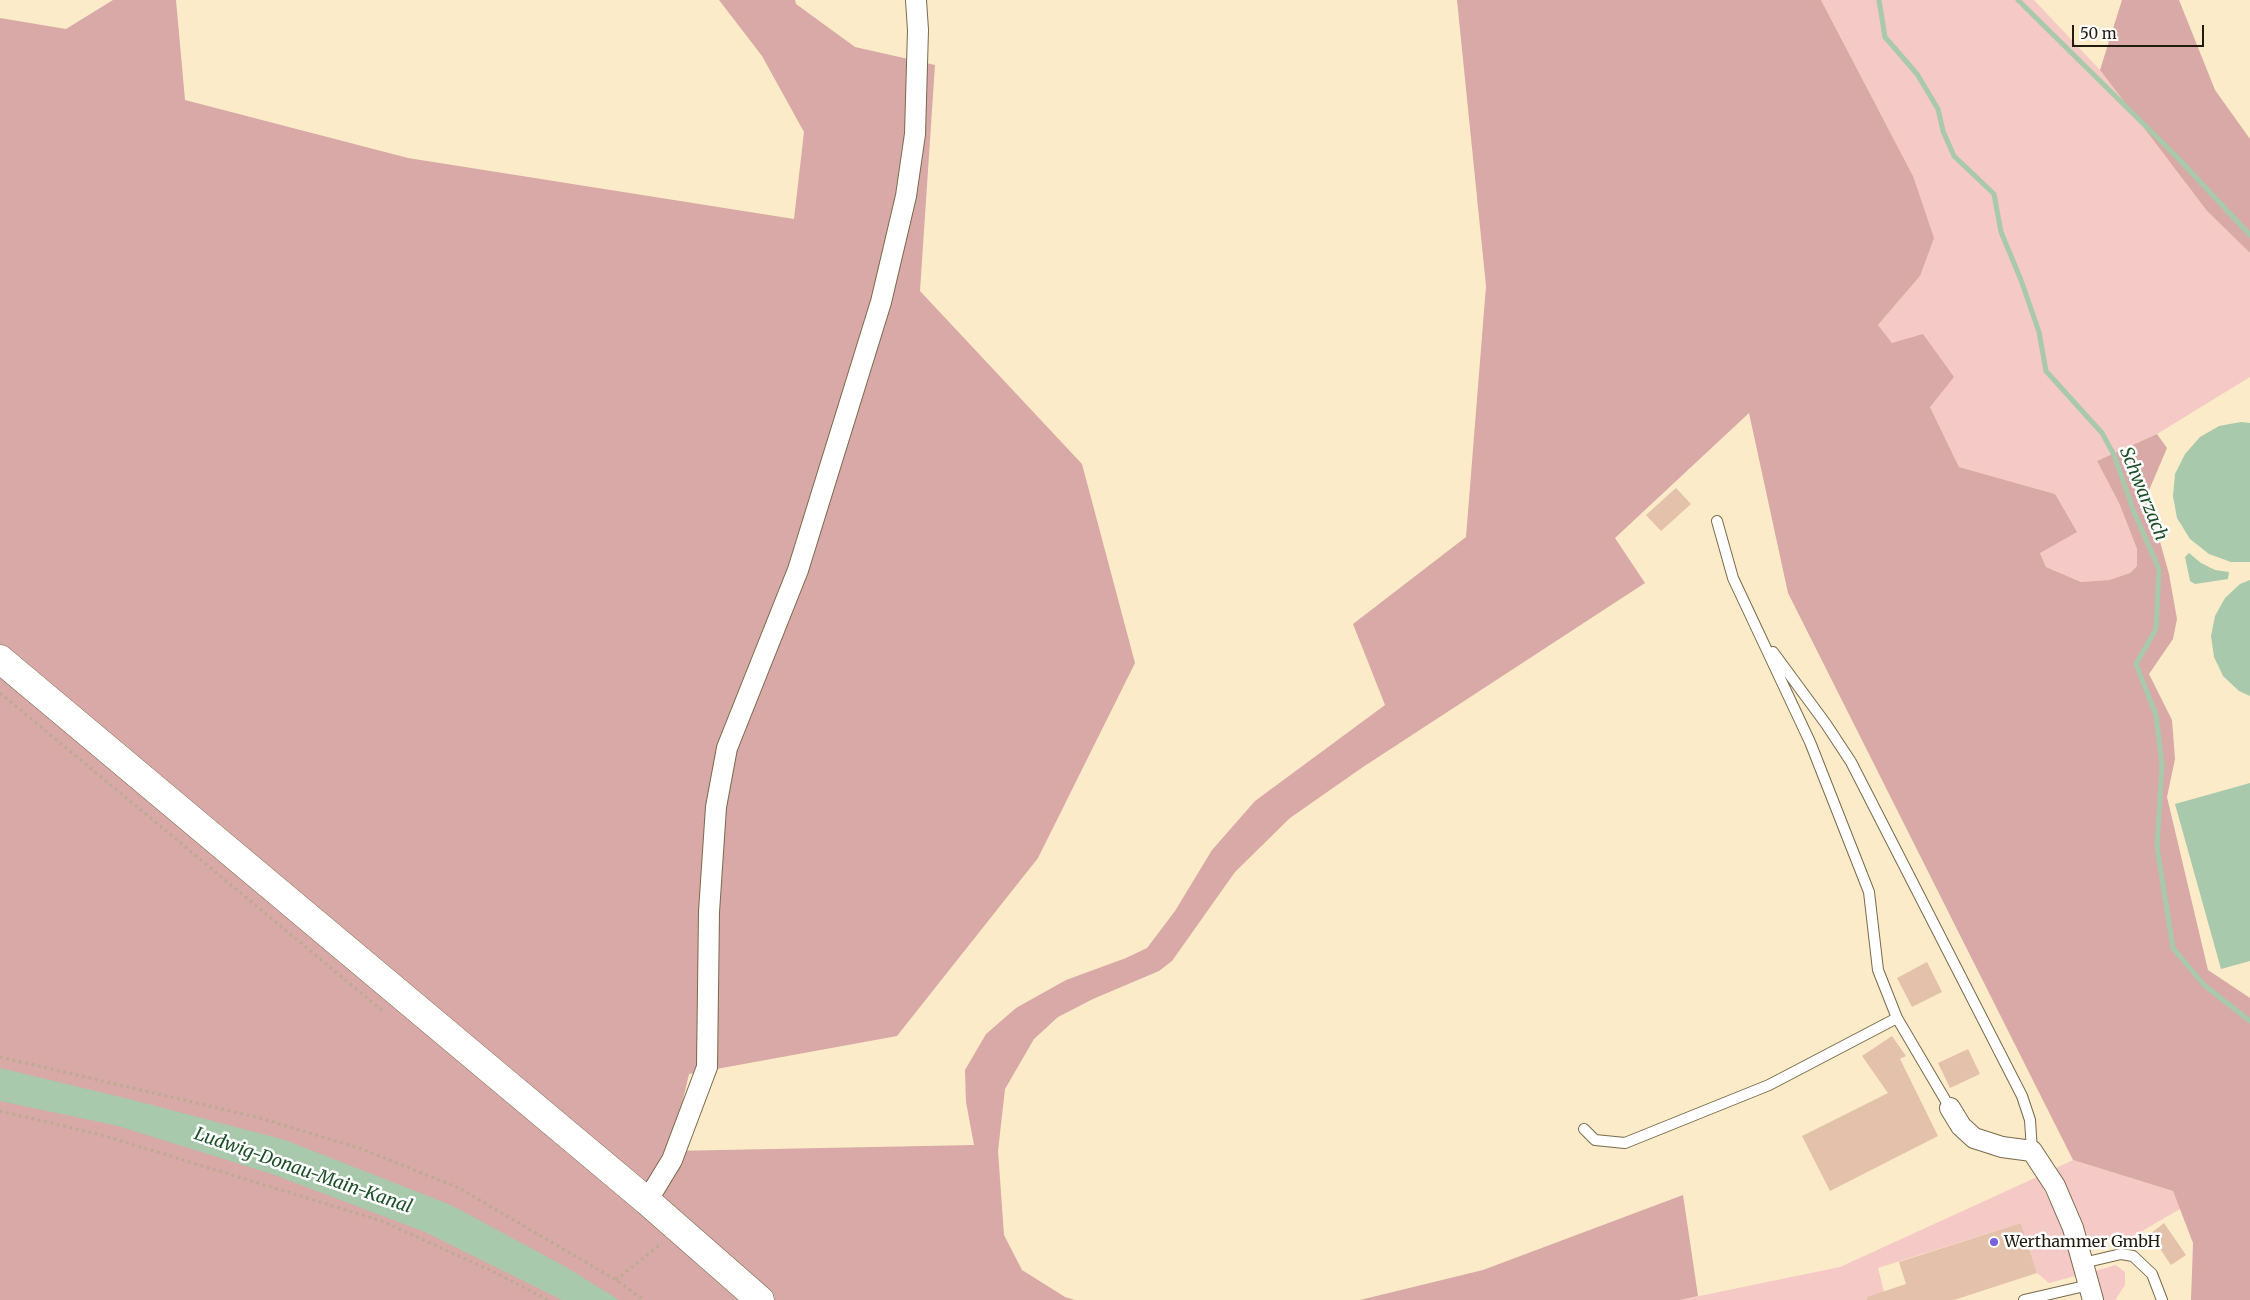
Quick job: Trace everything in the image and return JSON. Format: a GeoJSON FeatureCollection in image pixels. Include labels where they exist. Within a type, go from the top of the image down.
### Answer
{"type":"FeatureCollection","features":[{"type":"Feature","properties":{"kind":"main road"},"geometry":{"type":"LineString","coordinates":[[0,659],[647,1201],[760,1300]]}},
{"type":"Feature","properties":{"kind":"street"},"geometry":{"type":"LineString","coordinates":[[647,1201],[672,1160],[707,1067],[709,912],[716,807],[727,748],[798,570],[881,302],[906,196],[915,134],[918,30],[916,0]]}},
{"type":"Feature","properties":{"kind":"street"},"geometry":{"type":"LineString","coordinates":[[1950,1108],[1961,1126],[1974,1138],[2002,1147],[2032,1151],[2055,1186],[2073,1228],[2091,1293]]}},
{"type":"Feature","properties":{"kind":"lane"},"geometry":{"type":"LineString","coordinates":[[1717,521],[1733,578],[1810,742],[1869,892],[1878,970],[1897,1018],[1950,1108]]}},
{"type":"Feature","properties":{"kind":"lane"},"geometry":{"type":"LineString","coordinates":[[1760,635],[1826,724],[1856,771],[2022,1096],[2030,1120],[2032,1151]]}},
{"type":"Feature","properties":{"kind":"lane"},"geometry":{"type":"LineString","coordinates":[[1584,1129],[1595,1140],[1625,1143],[1769,1085],[1897,1018]]}},
{"type":"Feature","properties":{"kind":"lane"},"geometry":{"type":"LineString","coordinates":[[2083,1264],[2121,1254],[2133,1256],[2140,1260],[2152,1274],[2162,1300]]}},
{"type":"Feature","properties":{"kind":"lane"},"geometry":{"type":"LineString","coordinates":[[2024,1300],[2091,1293]]}},
{"type":"Feature","properties":{"kind":"path"},"geometry":{"type":"LineString","coordinates":[[0,693],[388,1016]]}},
{"type":"Feature","properties":{"kind":"path"},"geometry":{"type":"LineString","coordinates":[[0,1058],[256,1117],[362,1149],[459,1188],[616,1280],[644,1300]]}},
{"type":"Feature","properties":{"kind":"path"},"geometry":{"type":"LineString","coordinates":[[0,1110],[102,1135],[382,1222],[492,1271],[548,1300]]}},
{"type":"Feature","properties":{"kind":"path"},"geometry":{"type":"LineString","coordinates":[[654,1236],[668,1249]]}},
{"type":"Feature","properties":{"kind":"path"},"geometry":{"type":"LineString","coordinates":[[616,1280],[662,1243]]}},
{"type":"Feature","properties":{"kind":"shaded area"},"geometry":{"type":"Polygon","coordinates":[[[113,0],[176,0],[185,100],[408,158],[794,219],[804,132],[762,56],[719,0],[795,0],[796,4],[855,47],[935,65],[920,291],[1082,464],[1135,663],[1038,858],[897,1036],[689,1074],[671,1151],[974,1145],[966,1102],[965,1070],[986,1034],[1016,1008],[1066,980],[1126,958],[1147,948],[1175,911],[1212,850],[1255,801],[1385,705],[1353,624],[1466,537],[1486,286],[1457,0],[1821,0],[1913,176],[1934,238],[1920,276],[1878,325],[1892,343],[1923,334],[1954,377],[1930,407],[1959,467],[2055,494],[2077,532],[2040,553],[2046,567],[2081,582],[2109,580],[2130,573],[2137,566],[2137,549],[2119,503],[2097,461],[2157,434],[2167,448],[2147,495],[2169,574],[2177,619],[2173,639],[2149,674],[2172,720],[2175,759],[2167,797],[2208,970],[2250,998],[2250,1300],[2191,1300],[2193,1243],[2173,1191],[2073,1160],[1788,593],[1749,413],[1615,538],[1645,583],[1363,767],[1290,818],[1235,872],[1172,961],[1159,971],[1093,999],[1058,1017],[1034,1039],[1005,1089],[998,1151],[1004,1235],[1022,1270],[1065,1297],[1075,1300],[0,1300],[0,18],[66,29],[113,0]]]}},
{"type":"Feature","properties":{"kind":"shaded area"},"geometry":{"type":"Polygon","coordinates":[[[1821,0],[2034,0],[2100,70],[2207,211],[2250,253],[2250,377],[2157,434],[2097,461],[2119,503],[2137,549],[2137,566],[2130,573],[2109,580],[2081,582],[2046,567],[2040,553],[2055,494],[1959,467],[1930,407],[1892,344],[1878,325],[1920,276],[1913,176],[1821,0]]]}},
{"type":"Feature","properties":{"kind":"shaded area"},"geometry":{"type":"Polygon","coordinates":[[[2122,0],[2179,0],[2215,90],[2250,139],[2250,253],[2207,211],[2100,70],[2122,0]]]}},
{"type":"Feature","properties":{"kind":"shaded area"},"geometry":{"type":"Polygon","coordinates":[[[2073,1160],[2173,1191],[2180,1209],[2130,1238],[2117,1237],[2089,1244],[2056,1168],[2073,1160]]]}},
{"type":"Feature","properties":{"kind":"shaded area"},"geometry":{"type":"Polygon","coordinates":[[[2037,1177],[2054,1209],[2067,1242],[2075,1276],[2049,1283],[2037,1273],[2021,1223],[1878,1268],[1886,1300],[1680,1300],[1840,1267],[2037,1177]]]}},
{"type":"Feature","properties":{"kind":"shaded area"},"geometry":{"type":"Polygon","coordinates":[[[1683,1195],[1698,1296],[1680,1300],[1360,1300],[1483,1270],[1683,1195]]]}},
{"type":"Feature","properties":{"kind":"shaded area"},"geometry":{"type":"Polygon","coordinates":[[[2116,1265],[2125,1272],[2125,1285],[2115,1300],[2100,1300],[2095,1271],[2116,1265]]]}},
{"type":"Feature","properties":{"kind":"water"},"geometry":{"type":"Polygon","coordinates":[[[2241,422],[2250,423],[2250,562],[2231,562],[2209,554],[2190,539],[2177,518],[2173,496],[2175,474],[2185,454],[2200,437],[2219,426],[2241,422]]]}},
{"type":"Feature","properties":{"kind":"water"},"geometry":{"type":"Polygon","coordinates":[[[2189,553],[2201,563],[2215,570],[2229,572],[2228,579],[2195,584],[2190,581],[2185,557],[2189,553]]]}},
{"type":"Feature","properties":{"kind":"water"},"geometry":{"type":"Polygon","coordinates":[[[2250,580],[2250,696],[2239,691],[2223,676],[2214,657],[2211,636],[2215,616],[2225,598],[2240,584],[2250,580]]]}},
{"type":"Feature","properties":{"kind":"water"},"geometry":{"type":"Polygon","coordinates":[[[2250,783],[2250,961],[2221,969],[2175,804],[2250,783]]]}},
{"type":"Feature","properties":{"kind":"water","name":"Ludwig-Donau-Main-Kanal"},"geometry":{"type":"Polygon","coordinates":[[[0,1068],[129,1099],[285,1140],[451,1205],[566,1267],[619,1300],[562,1300],[425,1232],[272,1174],[118,1126],[0,1101],[0,1068]]]}},
{"type":"Feature","properties":{"kind":"building"},"geometry":{"type":"Polygon","coordinates":[[[1676,488],[1691,504],[1661,531],[1646,515],[1676,488]]]}},
{"type":"Feature","properties":{"kind":"building"},"geometry":{"type":"Polygon","coordinates":[[[1927,962],[1942,992],[1912,1007],[1897,978],[1927,962]]]}},
{"type":"Feature","properties":{"kind":"building"},"geometry":{"type":"Polygon","coordinates":[[[1892,1036],[1906,1056],[1900,1059],[1938,1136],[1830,1191],[1802,1136],[1888,1093],[1862,1056],[1892,1036]]]}},
{"type":"Feature","properties":{"kind":"building"},"geometry":{"type":"Polygon","coordinates":[[[1968,1049],[1980,1074],[1950,1088],[1938,1063],[1968,1049]]]}},
{"type":"Feature","properties":{"kind":"building","name":"Werthammer GmbH"},"geometry":{"type":"Polygon","coordinates":[[[2021,1223],[2037,1273],[1954,1300],[1867,1300],[1867,1297],[1906,1284],[1899,1262],[2021,1223]]]}},
{"type":"Feature","properties":{"kind":"building"},"geometry":{"type":"Polygon","coordinates":[[[2164,1223],[2186,1255],[2171,1265],[2150,1234],[2164,1223]]]}},
{"type":"Feature","properties":{"kind":"waterway","name":"Schwarzach"},"geometry":{"type":"LineString","coordinates":[[1879,0],[1885,37],[1917,74],[1938,109],[1943,131],[1954,156],[1994,194],[2001,232],[2021,280],[2039,332],[2046,371],[2102,433],[2114,455],[2134,512],[2159,569],[2156,629],[2136,664],[2156,715],[2162,765],[2157,847],[2173,948],[2204,985],[2250,1021]]}},
{"type":"Feature","properties":{"kind":"waterway"},"geometry":{"type":"LineString","coordinates":[[2018,0],[2176,156],[2250,235]]}},
{"type":"Feature","properties":{"kind":"place","name":"Werthammer GmbH"},"geometry":{"type":"Point","coordinates":[1994,1242]}}]}
